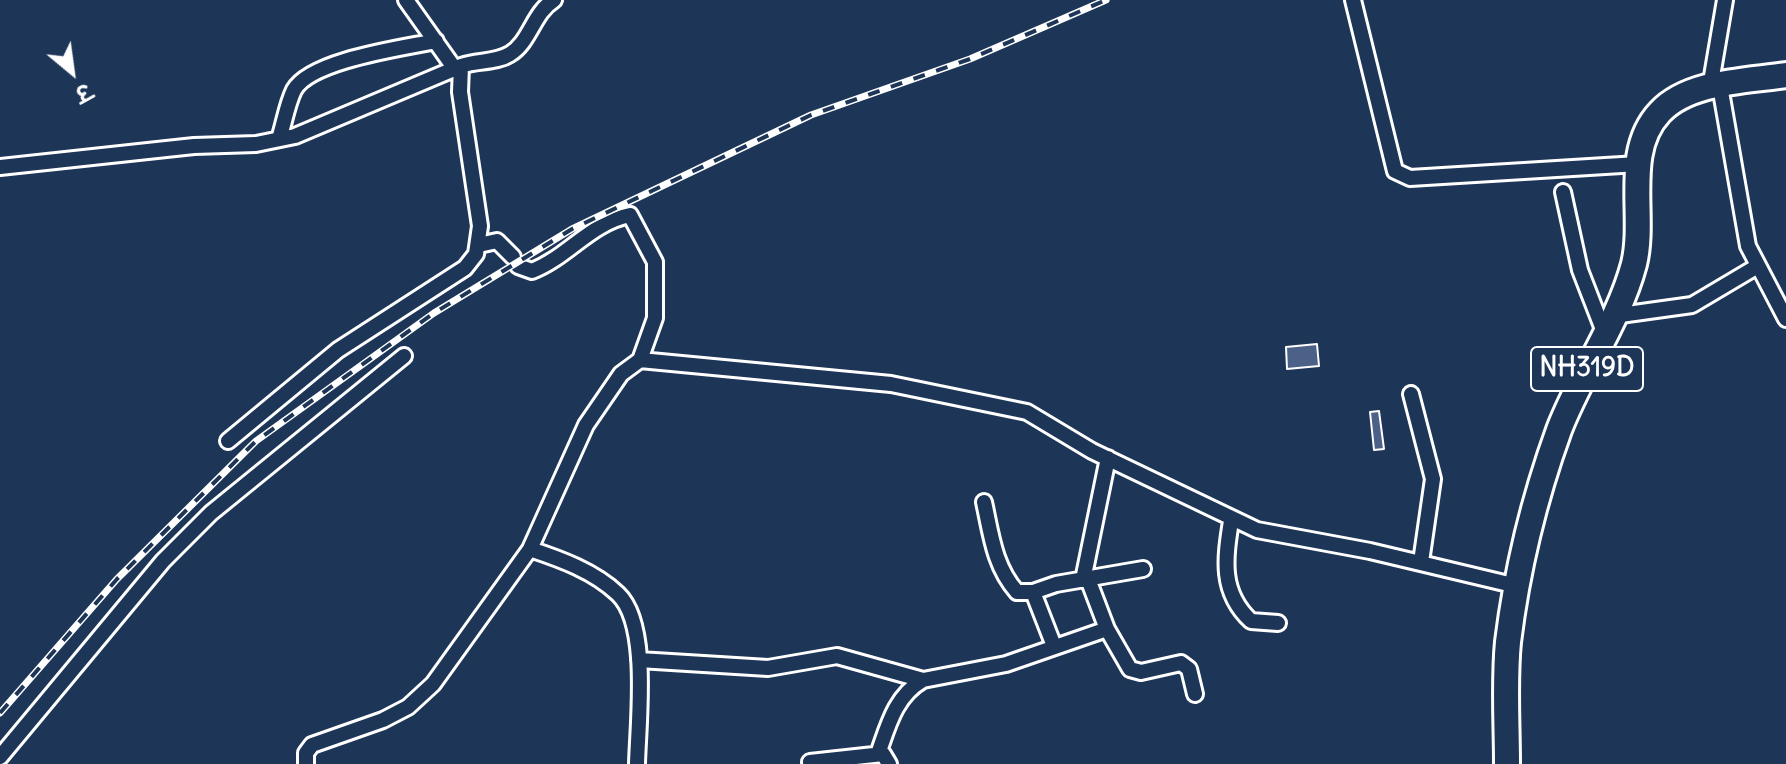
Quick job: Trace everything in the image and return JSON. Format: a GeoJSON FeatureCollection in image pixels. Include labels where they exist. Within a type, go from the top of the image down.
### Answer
{"type":"FeatureCollection","features":[{"type":"Feature","properties":{"kind":"highway","name":"NH319D"},"geometry":{"type":"LineString","coordinates":[[1507,764],[1508,645],[1528,524],[1560,428],[1635,260],[1638,164],[1644,139],[1658,113],[1688,93],[1786,75]]}},
{"type":"Feature","properties":{"kind":"street"},"geometry":{"type":"LineString","coordinates":[[0,167],[194,146],[256,144],[279,139],[458,67],[499,60],[515,51],[535,17],[554,0]]}},
{"type":"Feature","properties":{"kind":"street"},"geometry":{"type":"LineString","coordinates":[[1353,0],[1395,171],[1410,178],[1638,164]]}},
{"type":"Feature","properties":{"kind":"street"},"geometry":{"type":"LineString","coordinates":[[1725,0],[1715,87],[1748,246],[1756,267],[1786,319]]}},
{"type":"Feature","properties":{"kind":"street"},"geometry":{"type":"LineString","coordinates":[[228,441],[338,350],[465,268],[479,245],[480,226],[458,67],[436,41],[410,1]]}},
{"type":"Feature","properties":{"kind":"street"},"geometry":{"type":"LineString","coordinates":[[279,139],[294,91],[306,77],[377,53],[436,41]]}},
{"type":"Feature","properties":{"kind":"street"},"geometry":{"type":"LineString","coordinates":[[1563,192],[1580,270],[1608,324],[1692,305],[1756,267]]}},
{"type":"Feature","properties":{"kind":"street"},"geometry":{"type":"LineString","coordinates":[[306,764],[306,753],[312,745],[383,720],[408,707],[433,684],[530,549],[586,425],[621,374],[640,360],[655,318],[655,262],[630,215],[602,225],[570,244],[550,264],[532,271],[515,262],[497,241],[479,245]]}},
{"type":"Feature","properties":{"kind":"street"},"geometry":{"type":"LineString","coordinates":[[0,757],[163,561],[211,513],[404,356]]}},
{"type":"Feature","properties":{"kind":"street"},"geometry":{"type":"LineString","coordinates":[[640,360],[891,384],[1027,412],[1231,521],[1257,530],[1421,562],[1517,586]]}},
{"type":"Feature","properties":{"kind":"street"},"geometry":{"type":"LineString","coordinates":[[1411,394],[1433,479],[1421,562]]}},
{"type":"Feature","properties":{"kind":"street"},"geometry":{"type":"LineString","coordinates":[[1108,458],[1086,579],[1107,629],[1130,669],[1141,672],[1181,663],[1189,669],[1195,694]]}},
{"type":"Feature","properties":{"kind":"street"},"geometry":{"type":"LineString","coordinates":[[984,502],[991,545],[1017,592],[1033,592],[1143,569]]}},
{"type":"Feature","properties":{"kind":"street"},"geometry":{"type":"LineString","coordinates":[[1231,521],[1225,576],[1230,593],[1251,621],[1278,623]]}},
{"type":"Feature","properties":{"kind":"street"},"geometry":{"type":"LineString","coordinates":[[530,549],[569,563],[618,593],[628,606],[639,660],[637,764]]}},
{"type":"Feature","properties":{"kind":"street"},"geometry":{"type":"LineString","coordinates":[[1033,592],[1054,646]]}},
{"type":"Feature","properties":{"kind":"street"},"geometry":{"type":"LineString","coordinates":[[810,762],[884,759],[897,704],[911,687],[923,680],[1006,664],[1107,629]]}},
{"type":"Feature","properties":{"kind":"street"},"geometry":{"type":"LineString","coordinates":[[639,660],[768,668],[837,656],[923,680]]}},
{"type":"Feature","properties":{"kind":"building"},"geometry":{"type":"Polygon","coordinates":[[[1317,344],[1319,366],[1287,369],[1286,347],[1317,344]]]}},
{"type":"Feature","properties":{"kind":"building"},"geometry":{"type":"Polygon","coordinates":[[[1379,411],[1384,449],[1374,450],[1370,412],[1379,411]]]}},
{"type":"Feature","properties":{"kind":"railway"},"geometry":{"type":"LineString","coordinates":[[0,713],[117,579],[256,441],[434,313],[572,229],[811,115],[970,59],[1106,0]]}}]}
